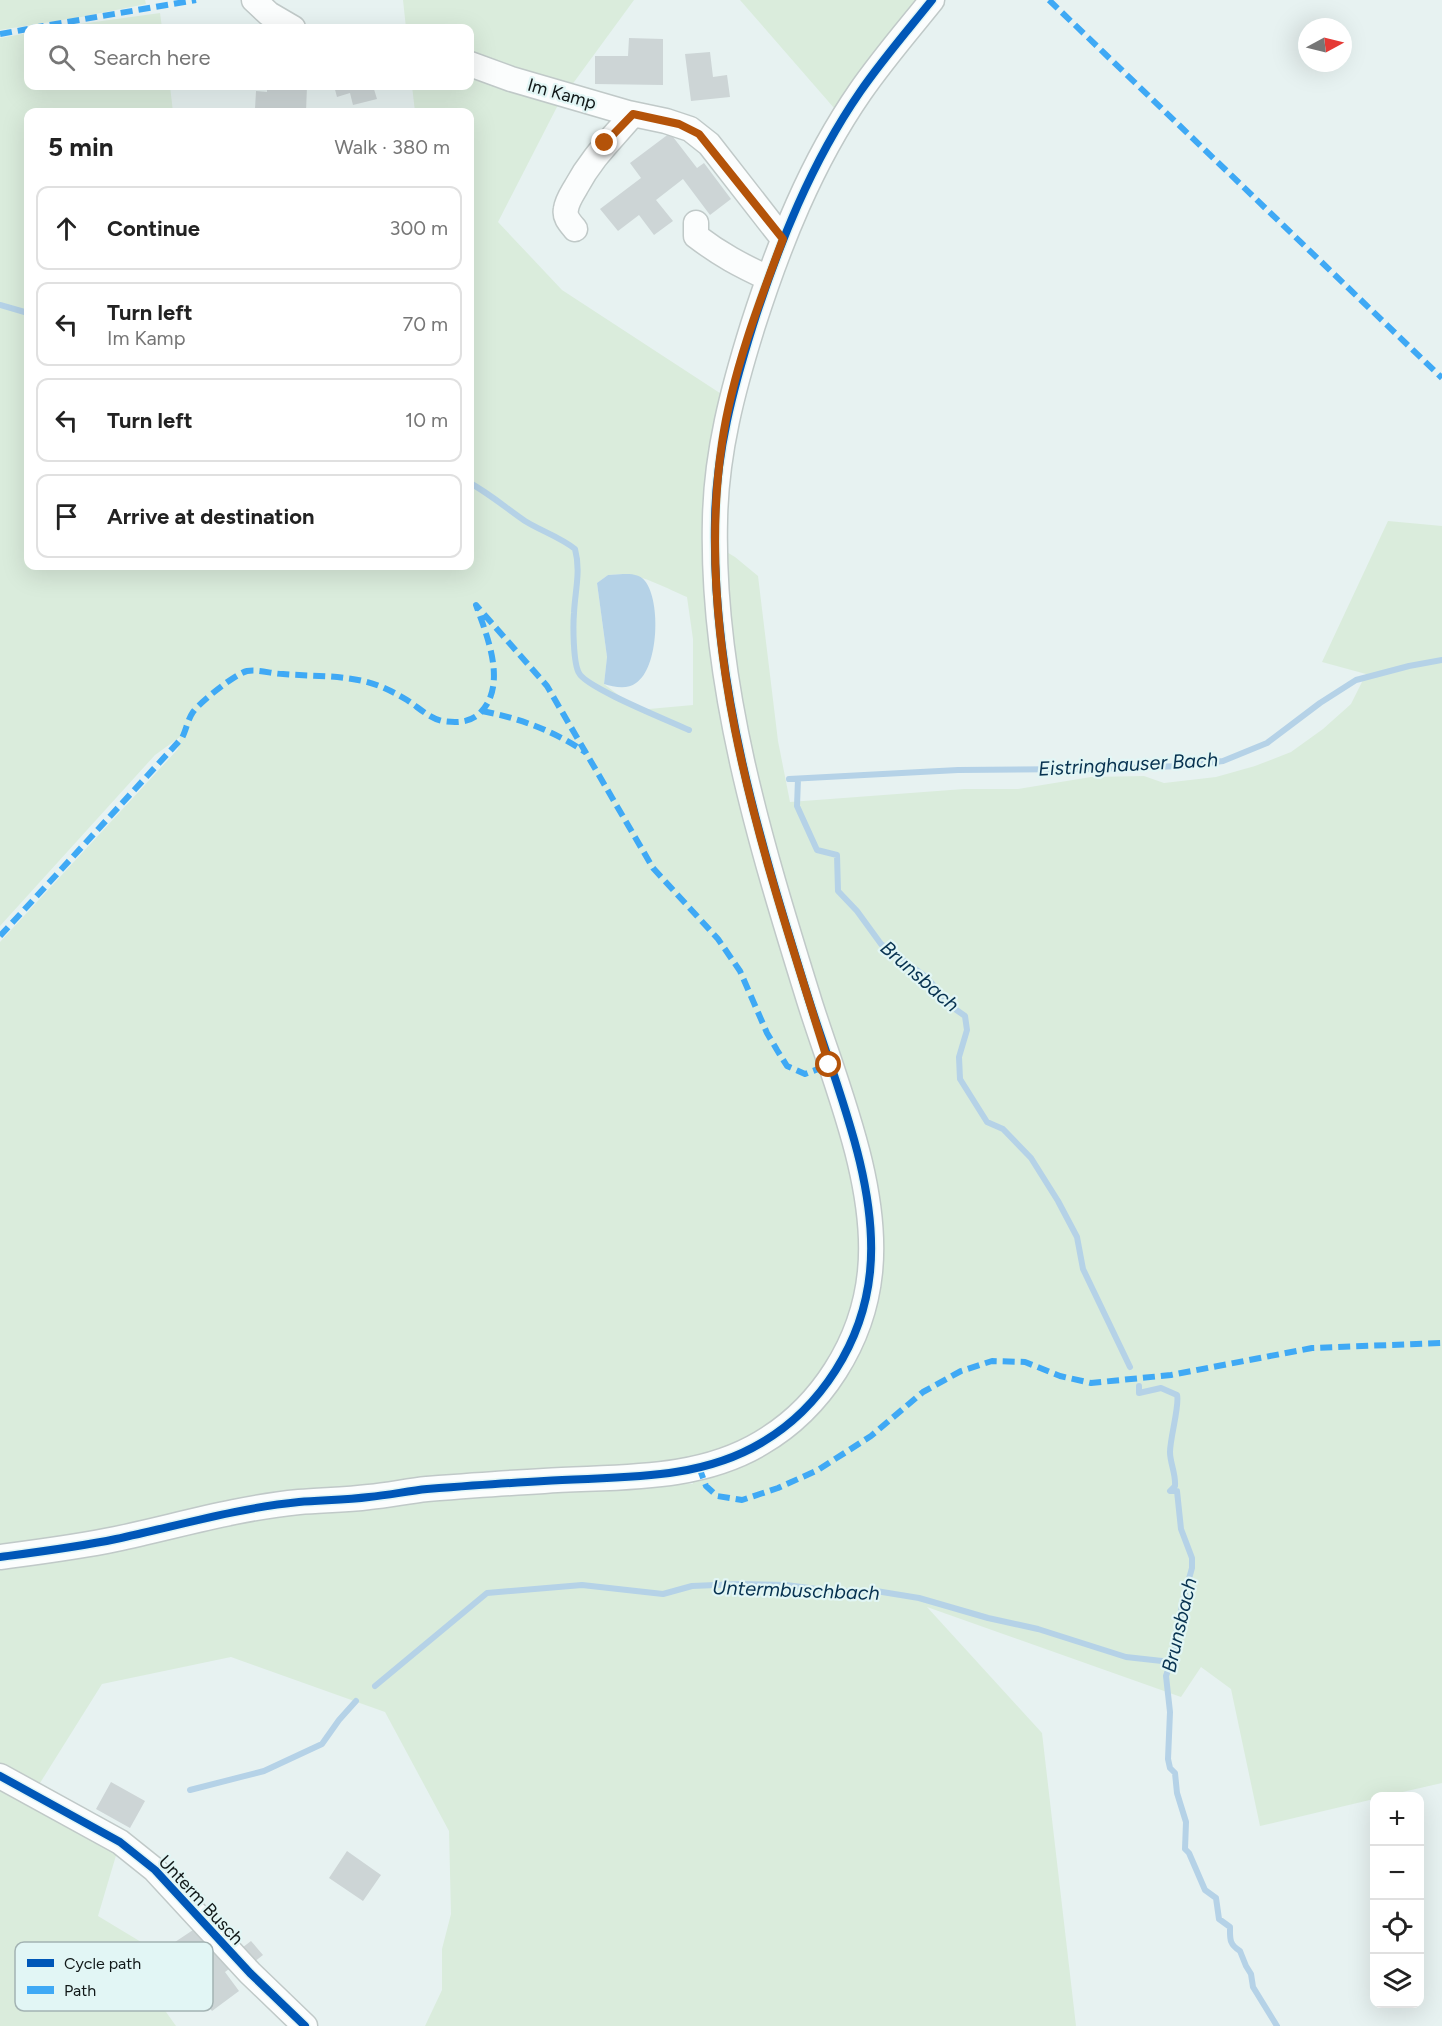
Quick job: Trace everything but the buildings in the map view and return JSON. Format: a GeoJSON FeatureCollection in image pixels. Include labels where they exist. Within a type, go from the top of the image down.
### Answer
{"type":"FeatureCollection","features":[{"type":"Feature","properties":{"kind":"street"},"geometry":{"type":"LineString","coordinates":[[254,0],[269,14],[286,24]]}},
{"type":"Feature","properties":{"kind":"street"},"geometry":{"type":"LineString","coordinates":[[0,1557],[113,1540],[175,1524],[295,1502],[368,1497],[425,1489],[620,1477],[689,1470],[722,1462],[762,1443],[795,1419],[813,1401],[831,1377],[851,1342],[865,1304],[870,1268],[870,1224],[866,1192],[856,1148],[781,906],[748,784],[733,715],[722,645],[716,590],[715,512],[722,442],[740,366],[783,239],[823,154],[859,94],[932,0]]}},
{"type":"Feature","properties":{"kind":"street","name":"Im Kamp"},"geometry":{"type":"LineString","coordinates":[[474,65],[512,79],[633,114],[679,124],[699,134],[783,239]]}},
{"type":"Feature","properties":{"kind":"street"},"geometry":{"type":"LineString","coordinates":[[575,229],[567,220],[565,210],[569,200],[583,174],[605,143],[633,114]]}},
{"type":"Feature","properties":{"kind":"street"},"geometry":{"type":"LineString","coordinates":[[696,223],[696,236],[732,262],[768,278]]}},
{"type":"Feature","properties":{"kind":"street","name":"Unterm Busch"},"geometry":{"type":"LineString","coordinates":[[0,1776],[120,1842],[155,1870],[250,1973],[305,2026]]}},
{"type":"Feature","properties":{"kind":"green space"},"geometry":{"type":"Polygon","coordinates":[[[0,0],[145,0],[146,4],[81,17],[24,24],[24,26],[0,30],[0,0]]]}},
{"type":"Feature","properties":{"kind":"green space"},"geometry":{"type":"Polygon","coordinates":[[[403,0],[634,0],[566,93],[474,60],[474,24],[406,24],[403,0]]]}},
{"type":"Feature","properties":{"kind":"green space"},"geometry":{"type":"Polygon","coordinates":[[[740,0],[925,0],[841,116],[740,0]]]}},
{"type":"Feature","properties":{"kind":"green space"},"geometry":{"type":"Polygon","coordinates":[[[160,13],[161,24],[80,24],[160,13]]]}},
{"type":"Feature","properties":{"kind":"green space"},"geometry":{"type":"Polygon","coordinates":[[[24,34],[24,90],[170,90],[173,108],[24,108],[24,570],[474,570],[474,108],[415,108],[412,90],[474,90],[474,71],[559,103],[498,222],[562,290],[729,399],[719,472],[715,545],[735,557],[758,576],[778,741],[790,802],[964,789],[1018,789],[1091,777],[1144,776],[1164,783],[1216,777],[1255,766],[1291,752],[1323,729],[1351,704],[1366,674],[1322,662],[1388,521],[1442,526],[1442,1783],[1403,1792],[1370,1792],[1370,1800],[1260,1826],[1231,1689],[1201,1667],[1181,1697],[927,1607],[1042,1733],[1076,2026],[425,2026],[442,1990],[442,1949],[451,1914],[449,1831],[385,1712],[231,1657],[102,1684],[35,1791],[0,1770],[0,1562],[66,1552],[252,1515],[543,1485],[641,1478],[693,1484],[689,1470],[610,1478],[425,1489],[368,1497],[366,1493],[248,1504],[172,1519],[111,1535],[0,1552],[0,942],[178,749],[180,737],[155,755],[0,926],[0,38],[24,34]],[[623,574],[608,575],[597,583],[607,657],[604,684],[638,710],[693,705],[693,639],[687,597],[647,580],[623,574]],[[867,1192],[871,1257],[865,1298],[851,1341],[858,1343],[870,1306],[876,1271],[875,1196],[867,1192]]]}},
{"type":"Feature","properties":{"kind":"green space"},"geometry":{"type":"Polygon","coordinates":[[[0,1776],[120,1842],[98,1916],[141,1942],[15,1942],[15,2011],[165,2011],[176,2026],[0,2026],[0,1776]]]}},
{"type":"Feature","properties":{"kind":"water"},"geometry":{"type":"Polygon","coordinates":[[[632,574],[645,581],[654,603],[655,618],[655,634],[649,664],[644,675],[629,687],[604,684],[607,657],[597,583],[608,575],[632,574]]]}},
{"type":"Feature","properties":{"kind":"waterway","name":"Eistringhauser Bach"},"geometry":{"type":"LineString","coordinates":[[0,305],[24,312]]}},
{"type":"Feature","properties":{"kind":"waterway","name":"Eistringhauser Bach"},"geometry":{"type":"LineString","coordinates":[[474,485],[525,521],[575,549],[578,573],[574,635],[579,673],[596,687],[689,730]]}},
{"type":"Feature","properties":{"kind":"waterway","name":"Eistringhauser Bach"},"geometry":{"type":"LineString","coordinates":[[789,779],[958,770],[1183,766],[1223,761],[1267,743],[1320,703],[1356,680],[1442,660]]}},
{"type":"Feature","properties":{"kind":"waterway","name":"Brunsbach"},"geometry":{"type":"LineString","coordinates":[[798,779],[797,806],[817,850],[837,855],[838,891],[857,911],[881,944],[926,977],[955,1009],[965,1016],[967,1030],[959,1057],[960,1079],[987,1122],[1003,1129],[1031,1158],[1058,1201],[1077,1237],[1083,1269],[1130,1367]]}},
{"type":"Feature","properties":{"kind":"waterway","name":"Brunsbach"},"geometry":{"type":"LineString","coordinates":[[1139,1386],[1139,1393],[1161,1388],[1177,1395],[1178,1399],[1170,1452],[1175,1486],[1170,1491],[1177,1491],[1181,1529],[1192,1558],[1192,1568],[1181,1607],[1182,1614],[1176,1633],[1176,1646],[1166,1676],[1170,1712],[1168,1759],[1170,1768],[1175,1773],[1177,1793],[1186,1822],[1185,1849],[1189,1853],[1205,1890],[1216,1898],[1219,1919],[1230,1927],[1232,1943],[1240,1951],[1251,1974],[1253,1987],[1277,2026]]}},
{"type":"Feature","properties":{"kind":"waterway","name":"Untermbuschbach"},"geometry":{"type":"LineString","coordinates":[[375,1686],[487,1593],[582,1585],[663,1594],[692,1586],[740,1584],[786,1585],[832,1591],[876,1591],[919,1598],[988,1618],[1038,1629],[1126,1657],[1171,1662]]}},
{"type":"Feature","properties":{"kind":"waterway","name":"Untermbuschbach"},"geometry":{"type":"LineString","coordinates":[[190,1790],[264,1771],[322,1744],[356,1701]]}},
{"type":"Feature","properties":{"kind":"marked path"},"geometry":{"type":"LineString","coordinates":[[55,24],[196,0]]}},
{"type":"Feature","properties":{"kind":"marked path"},"geometry":{"type":"LineString","coordinates":[[1049,0],[1442,378]]}},
{"type":"Feature","properties":{"kind":"marked path"},"geometry":{"type":"LineString","coordinates":[[0,34],[24,30]]}},
{"type":"Feature","properties":{"kind":"marked path"},"geometry":{"type":"LineString","coordinates":[[0,936],[182,738],[197,707],[242,673],[256,671],[358,680],[392,692],[437,720],[463,722],[472,719],[488,702],[493,689],[494,675],[493,660],[476,605],[547,686],[653,868],[718,939],[740,971],[767,1033],[787,1066],[805,1074],[829,1065]]}},
{"type":"Feature","properties":{"kind":"marked path"},"geometry":{"type":"LineString","coordinates":[[482,711],[536,726],[585,752]]}},
{"type":"Feature","properties":{"kind":"marked path"},"geometry":{"type":"LineString","coordinates":[[699,1467],[706,1486],[717,1496],[742,1500],[778,1488],[818,1470],[871,1436],[923,1392],[961,1371],[992,1361],[1025,1362],[1060,1376],[1091,1383],[1171,1375],[1312,1348],[1442,1343]]}},
{"type":"Feature","properties":{"kind":"cycle path"},"geometry":{"type":"LineString","coordinates":[[0,1557],[102,1542],[230,1513],[299,1502],[360,1498],[427,1489],[655,1475],[710,1465],[736,1456],[783,1428],[820,1392],[835,1371],[848,1348],[866,1298],[870,1272],[871,1238],[868,1204],[853,1134],[809,1000],[757,823],[742,763],[721,642],[716,581],[716,495],[722,446],[739,373],[785,234],[811,176],[842,119],[886,57],[932,0]]}},
{"type":"Feature","properties":{"kind":"cycle path"},"geometry":{"type":"LineString","coordinates":[[0,1776],[120,1842],[155,1870],[250,1973],[305,2026]]}},
{"type":"Feature","properties":{"kind":"route"},"geometry":{"type":"LineString","coordinates":[[605,143],[633,114],[679,124],[690,129],[709,144],[783,239],[740,366],[722,442],[715,512],[716,590],[733,715],[748,784],[781,906],[829,1065]]}}]}
